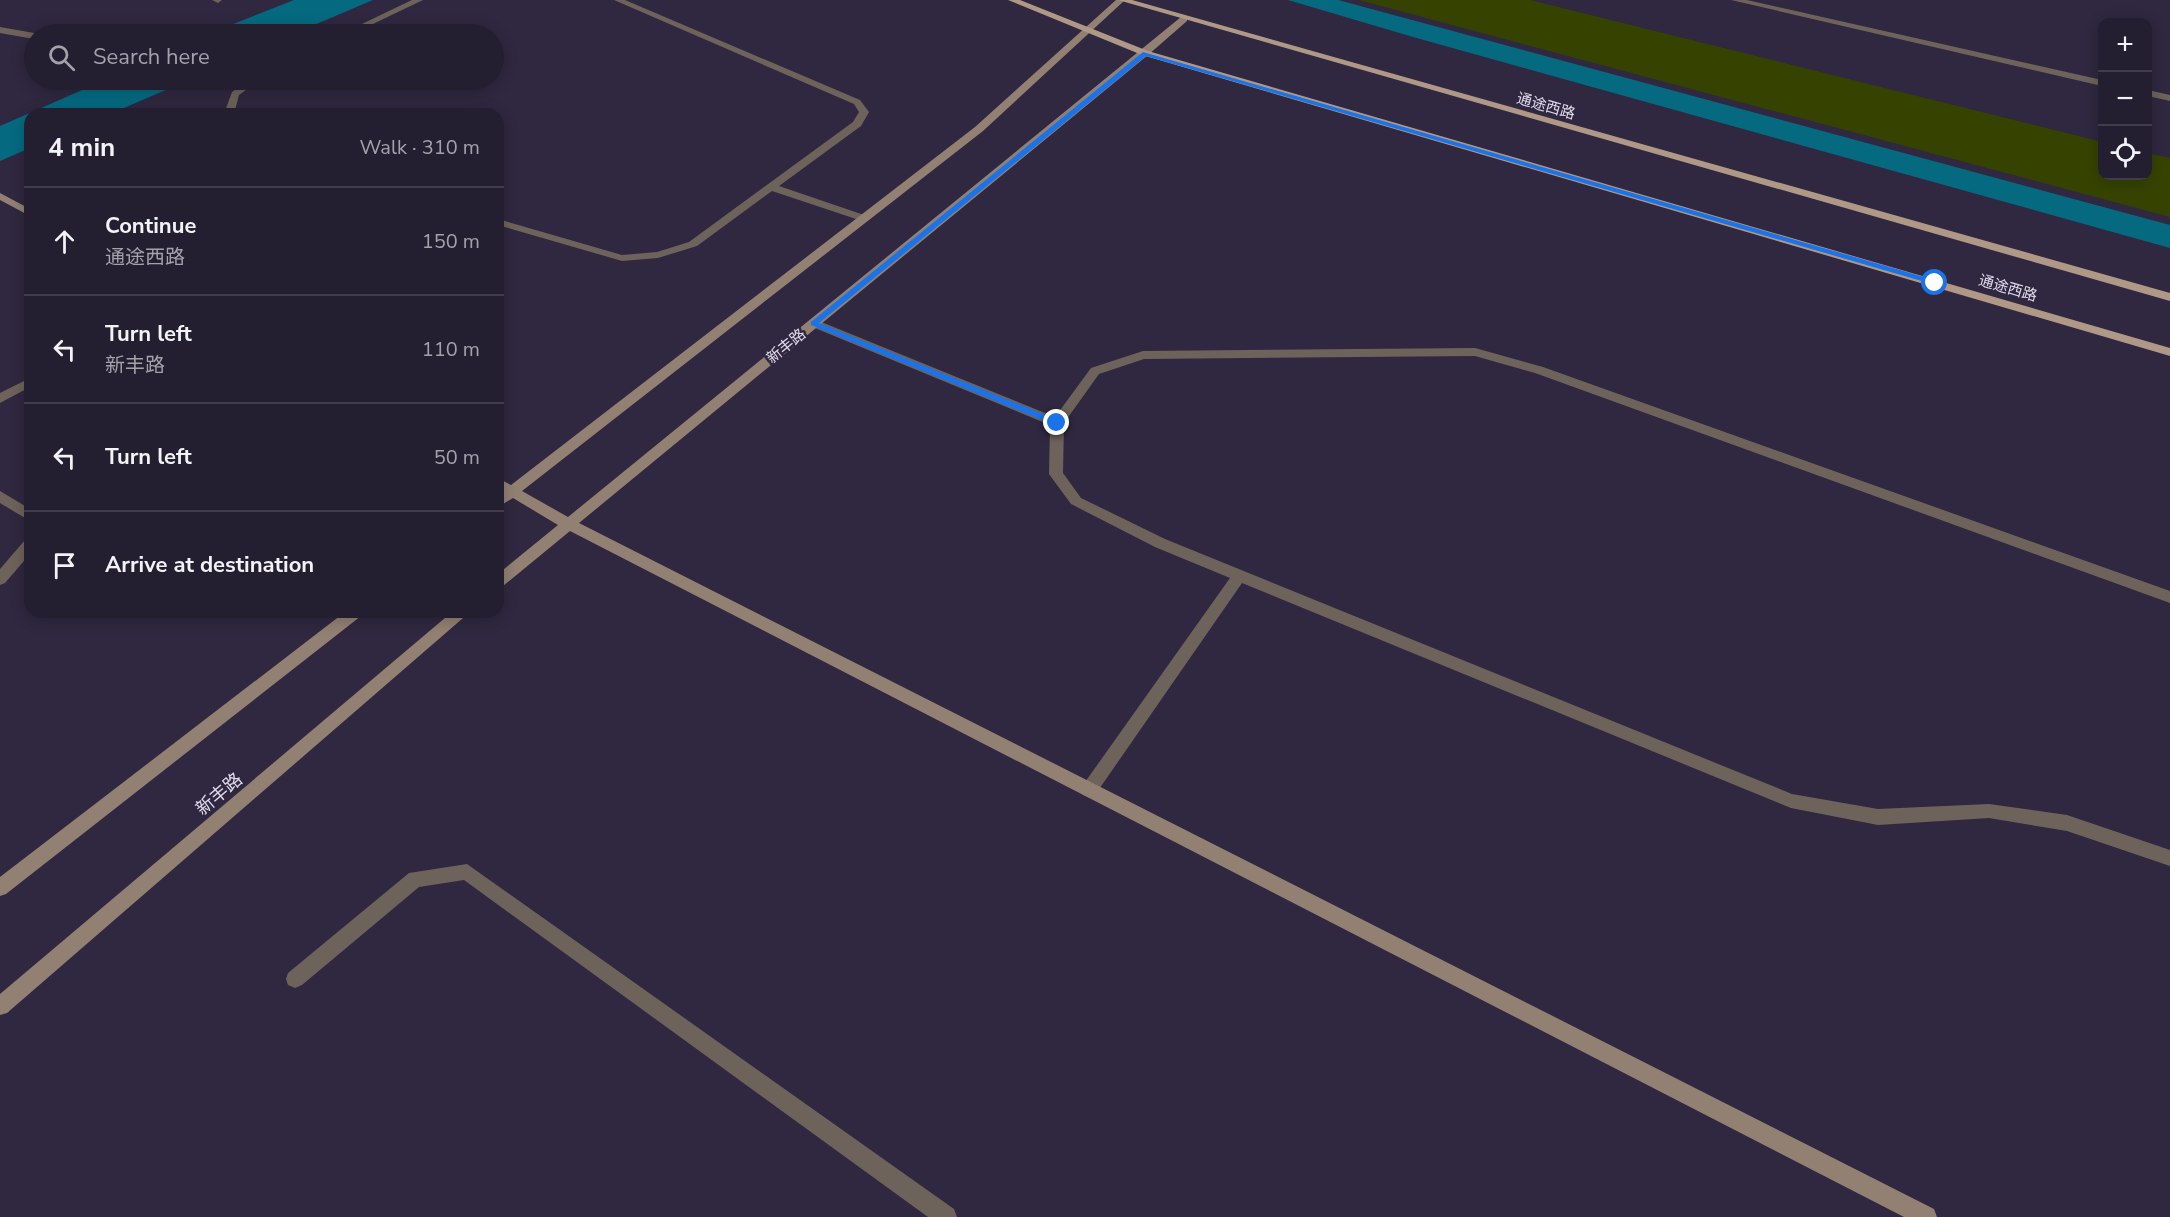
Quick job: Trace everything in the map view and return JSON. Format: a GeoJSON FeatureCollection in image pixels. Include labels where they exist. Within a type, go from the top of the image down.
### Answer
{"type":"FeatureCollection","features":[{"type":"Feature","properties":{"kind":"main road","name":"通途西路"},"geometry":{"type":"LineString","coordinates":[[1012,0],[1145,53],[2170,352]]}},
{"type":"Feature","properties":{"kind":"main road","name":"通途西路"},"geometry":{"type":"LineString","coordinates":[[1122,0],[2170,297]]}},
{"type":"Feature","properties":{"kind":"main road"},"geometry":{"type":"LineString","coordinates":[[504,491],[979,129],[1122,0]]}},
{"type":"Feature","properties":{"kind":"main road","name":"新丰路"},"geometry":{"type":"LineString","coordinates":[[504,577],[1184,19]]}},
{"type":"Feature","properties":{"kind":"main road"},"geometry":{"type":"LineString","coordinates":[[0,196],[24,210]]}},
{"type":"Feature","properties":{"kind":"main road"},"geometry":{"type":"LineString","coordinates":[[504,492],[1926,1217]]}},
{"type":"Feature","properties":{"kind":"main road"},"geometry":{"type":"LineString","coordinates":[[0,888],[348,618]]}},
{"type":"Feature","properties":{"kind":"main road","name":"新丰路"},"geometry":{"type":"LineString","coordinates":[[0,1006],[455,618]]}},
{"type":"Feature","properties":{"kind":"lane"},"geometry":{"type":"LineString","coordinates":[[367,24],[419,0]]}},
{"type":"Feature","properties":{"kind":"lane"},"geometry":{"type":"LineString","coordinates":[[504,224],[622,258],[658,255],[693,244],[857,124],[864,112],[857,102],[618,0]]}},
{"type":"Feature","properties":{"kind":"lane"},"geometry":{"type":"LineString","coordinates":[[1735,0],[2098,81]]}},
{"type":"Feature","properties":{"kind":"lane"},"geometry":{"type":"LineString","coordinates":[[0,30],[24,34]]}},
{"type":"Feature","properties":{"kind":"lane"},"geometry":{"type":"LineString","coordinates":[[231,108],[235,94],[241,90]]}},
{"type":"Feature","properties":{"kind":"lane"},"geometry":{"type":"LineString","coordinates":[[2152,94],[2170,98]]}},
{"type":"Feature","properties":{"kind":"lane"},"geometry":{"type":"LineString","coordinates":[[771,187],[863,218]]}},
{"type":"Feature","properties":{"kind":"lane"},"geometry":{"type":"LineString","coordinates":[[814,323],[1057,423]]}},
{"type":"Feature","properties":{"kind":"lane"},"geometry":{"type":"LineString","coordinates":[[2170,597],[1539,370],[1475,352],[1143,355],[1095,371],[1057,423],[1056,474],[1076,501],[1160,543],[1791,801],[1878,817],[1989,811],[2067,823],[2170,858]]}},
{"type":"Feature","properties":{"kind":"lane"},"geometry":{"type":"LineString","coordinates":[[0,399],[24,385]]}},
{"type":"Feature","properties":{"kind":"lane"},"geometry":{"type":"LineString","coordinates":[[0,496],[24,512]]}},
{"type":"Feature","properties":{"kind":"lane"},"geometry":{"type":"LineString","coordinates":[[0,579],[24,551]]}},
{"type":"Feature","properties":{"kind":"lane"},"geometry":{"type":"LineString","coordinates":[[1089,790],[1239,576]]}},
{"type":"Feature","properties":{"kind":"lane"},"geometry":{"type":"LineString","coordinates":[[295,980],[415,879],[467,872],[946,1217]]}},
{"type":"Feature","properties":{"kind":"green space"},"geometry":{"type":"Polygon","coordinates":[[[1359,0],[1530,0],[2098,141],[2098,180],[2152,180],[2152,154],[2170,158],[2170,217],[1359,0]]]}},
{"type":"Feature","properties":{"kind":"water"},"geometry":{"type":"Polygon","coordinates":[[[294,0],[373,0],[317,24],[233,24],[294,0]]]}},
{"type":"Feature","properties":{"kind":"water"},"geometry":{"type":"Polygon","coordinates":[[[1288,0],[1338,0],[2170,225],[2170,248],[1413,37],[1288,0]]]}},
{"type":"Feature","properties":{"kind":"water"},"geometry":{"type":"Polygon","coordinates":[[[82,90],[166,90],[124,108],[41,108],[82,90]]]}},
{"type":"Feature","properties":{"kind":"water"},"geometry":{"type":"Polygon","coordinates":[[[24,115],[24,151],[0,161],[0,126],[24,115]]]}},
{"type":"Feature","properties":{"kind":"route"},"geometry":{"type":"LineString","coordinates":[[1057,423],[814,323],[1145,53],[1935,283]]}}]}
